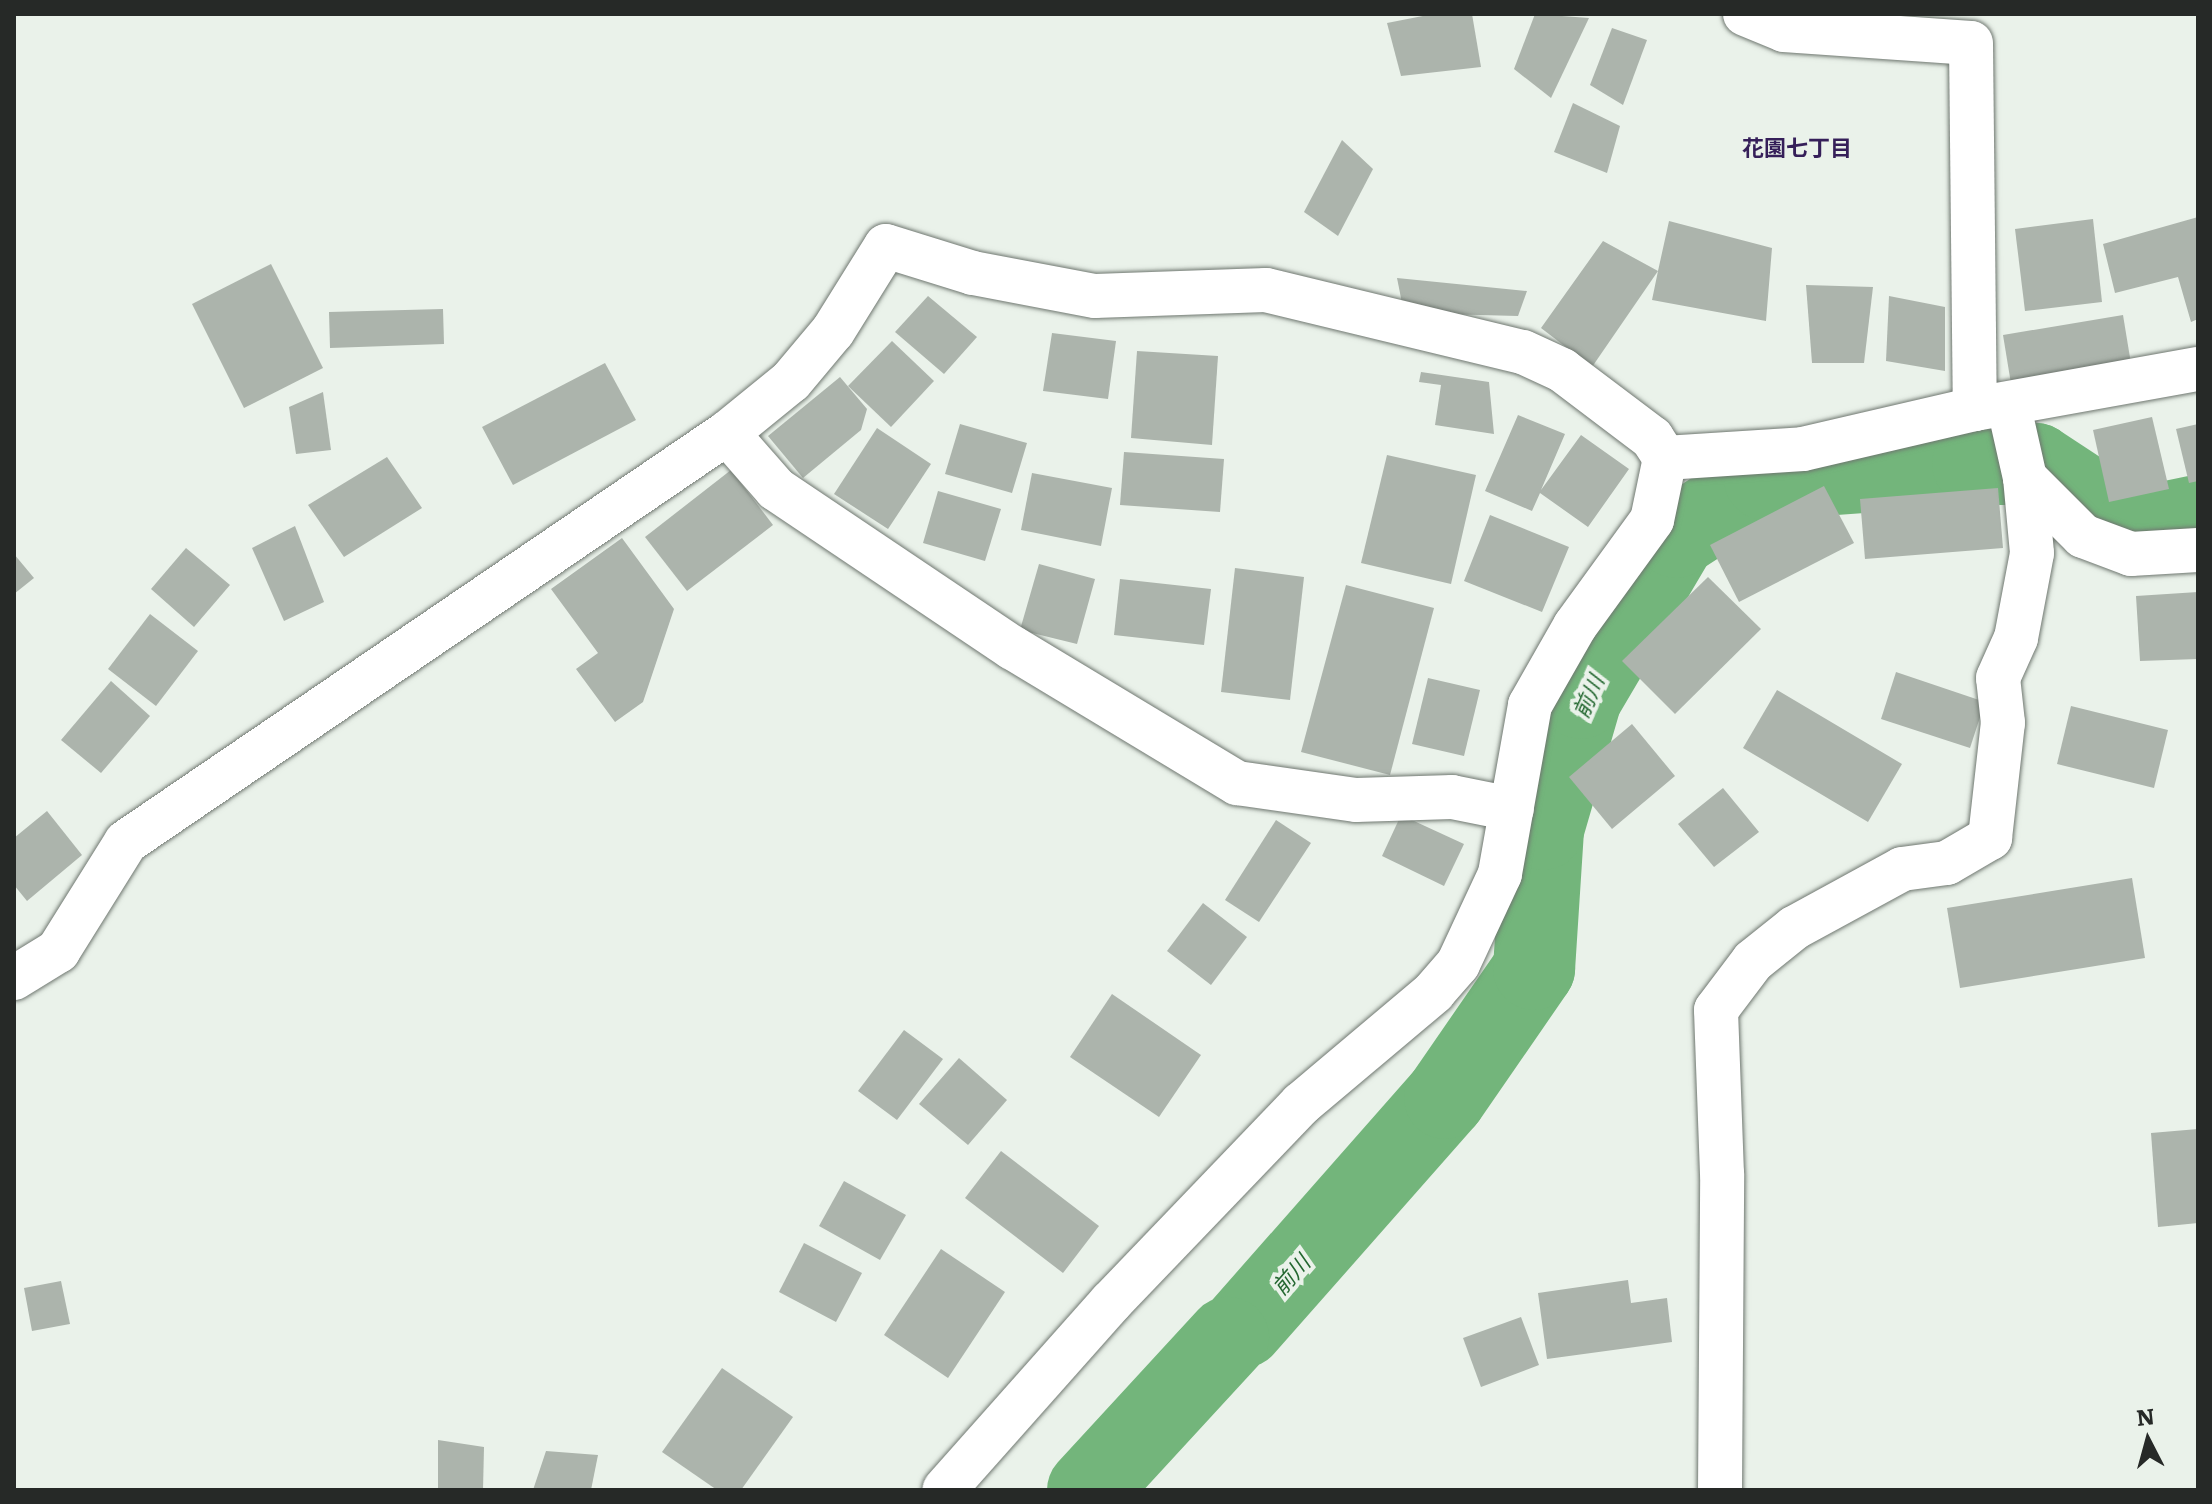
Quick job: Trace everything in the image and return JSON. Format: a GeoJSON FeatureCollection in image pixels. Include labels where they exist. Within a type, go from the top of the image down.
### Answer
{"type":"FeatureCollection","features":[{"type":"Feature","properties":{"kind":"street"},"geometry":{"type":"LineString","coordinates":[[1720,1490],[1722,1174],[1716,1010],[1753,961],[1794,928],[1902,869],[1947,863],[1990,838],[2003,723],[1998,678],[2016,638],[2032,553],[2006,433],[1975,28],[1784,30],[1745,14]]}},
{"type":"Feature","properties":{"kind":"street"},"geometry":{"type":"LineString","coordinates":[[14,978],[58,951],[126,842],[727,433],[791,381],[833,331],[886,246],[973,273],[1095,296],[1266,290],[1523,352],[1562,370],[1652,438],[1665,458],[1652,520],[1575,626],[1530,705],[1500,874],[1458,964],[1434,992],[1301,1104],[1111,1302],[944,1490]]}},
{"type":"Feature","properties":{"kind":"street"},"geometry":{"type":"LineString","coordinates":[[1665,458],[2006,433],[2198,369]]}},
{"type":"Feature","properties":{"kind":"street"},"geometry":{"type":"LineString","coordinates":[[727,433],[776,489],[1013,648],[1237,783],[1356,800],[1452,797],[1512,809]]}},
{"type":"Feature","properties":{"kind":"street"},"geometry":{"type":"LineString","coordinates":[[2006,433],[2083,536],[2131,554],[2198,550]]}},
{"type":"Feature","properties":{"kind":"building"},"geometry":{"type":"Polygon","coordinates":[[[1433,14],[1472,14],[1481,67],[1401,76],[1387,23],[1433,14]]]}},
{"type":"Feature","properties":{"kind":"building"},"geometry":{"type":"Polygon","coordinates":[[[1535,14],[1589,18],[1551,98],[1514,69],[1535,14]]]}},
{"type":"Feature","properties":{"kind":"building"},"geometry":{"type":"Polygon","coordinates":[[[1612,28],[1647,40],[1623,105],[1590,85],[1612,28]]]}},
{"type":"Feature","properties":{"kind":"building"},"geometry":{"type":"Polygon","coordinates":[[[1573,103],[1620,126],[1607,173],[1554,152],[1573,103]]]}},
{"type":"Feature","properties":{"kind":"building"},"geometry":{"type":"Polygon","coordinates":[[[1342,140],[1373,169],[1338,236],[1304,212],[1342,140]]]}},
{"type":"Feature","properties":{"kind":"building"},"geometry":{"type":"Polygon","coordinates":[[[2198,217],[2198,319],[2191,322],[2178,277],[2115,293],[2103,244],[2198,217]]]}},
{"type":"Feature","properties":{"kind":"building"},"geometry":{"type":"Polygon","coordinates":[[[2093,219],[2102,302],[2025,311],[2015,229],[2093,219]]]}},
{"type":"Feature","properties":{"kind":"building"},"geometry":{"type":"Polygon","coordinates":[[[1669,221],[1772,248],[1766,321],[1652,300],[1669,221]]]}},
{"type":"Feature","properties":{"kind":"building"},"geometry":{"type":"Polygon","coordinates":[[[1603,241],[1658,271],[1592,367],[1541,328],[1603,241]]]}},
{"type":"Feature","properties":{"kind":"building"},"geometry":{"type":"Polygon","coordinates":[[[271,264],[323,368],[244,408],[192,304],[271,264]]]}},
{"type":"Feature","properties":{"kind":"building"},"geometry":{"type":"Polygon","coordinates":[[[1397,278],[1527,291],[1518,316],[1404,313],[1397,278]]]}},
{"type":"Feature","properties":{"kind":"building"},"geometry":{"type":"Polygon","coordinates":[[[1806,285],[1873,287],[1864,363],[1812,363],[1806,285]]]}},
{"type":"Feature","properties":{"kind":"building"},"geometry":{"type":"Polygon","coordinates":[[[928,296],[977,337],[944,374],[895,332],[928,296]]]}},
{"type":"Feature","properties":{"kind":"building"},"geometry":{"type":"Polygon","coordinates":[[[1889,296],[1945,307],[1945,371],[1886,361],[1889,296]]]}},
{"type":"Feature","properties":{"kind":"building"},"geometry":{"type":"Polygon","coordinates":[[[443,309],[444,344],[330,348],[329,312],[443,309]]]}},
{"type":"Feature","properties":{"kind":"building"},"geometry":{"type":"Polygon","coordinates":[[[2123,315],[2133,376],[2013,396],[2003,335],[2123,315]]]}},
{"type":"Feature","properties":{"kind":"building"},"geometry":{"type":"Polygon","coordinates":[[[1052,333],[1116,341],[1108,399],[1043,391],[1052,333]]]}},
{"type":"Feature","properties":{"kind":"building"},"geometry":{"type":"Polygon","coordinates":[[[892,341],[934,381],[891,427],[848,386],[892,341]]]}},
{"type":"Feature","properties":{"kind":"building"},"geometry":{"type":"Polygon","coordinates":[[[1137,351],[1218,356],[1212,445],[1131,438],[1137,351]]]}},
{"type":"Feature","properties":{"kind":"building"},"geometry":{"type":"Polygon","coordinates":[[[605,363],[636,420],[513,485],[482,427],[605,363]]]}},
{"type":"Feature","properties":{"kind":"building"},"geometry":{"type":"Polygon","coordinates":[[[1421,372],[1489,382],[1494,434],[1435,425],[1441,385],[1419,382],[1421,372]]]}},
{"type":"Feature","properties":{"kind":"building"},"geometry":{"type":"Polygon","coordinates":[[[840,377],[867,409],[861,430],[803,478],[768,436],[840,377]]]}},
{"type":"Feature","properties":{"kind":"building"},"geometry":{"type":"Polygon","coordinates":[[[323,392],[331,450],[296,454],[289,407],[323,392]]]}},
{"type":"Feature","properties":{"kind":"building"},"geometry":{"type":"Polygon","coordinates":[[[1518,415],[1565,434],[1541,490],[1581,435],[1629,469],[1588,527],[1540,493],[1532,511],[1485,491],[1518,415]]]}},
{"type":"Feature","properties":{"kind":"building"},"geometry":{"type":"Polygon","coordinates":[[[2152,417],[2169,489],[2109,502],[2093,430],[2152,417]]]}},
{"type":"Feature","properties":{"kind":"building"},"geometry":{"type":"Polygon","coordinates":[[[960,424],[1027,443],[1012,493],[945,474],[960,424]]]}},
{"type":"Feature","properties":{"kind":"building"},"geometry":{"type":"Polygon","coordinates":[[[2198,424],[2198,481],[2189,483],[2176,429],[2198,424]]]}},
{"type":"Feature","properties":{"kind":"building"},"geometry":{"type":"Polygon","coordinates":[[[877,428],[931,464],[888,529],[834,494],[877,428]]]}},
{"type":"Feature","properties":{"kind":"building"},"geometry":{"type":"Polygon","coordinates":[[[1124,452],[1224,459],[1220,512],[1120,505],[1124,452]]]}},
{"type":"Feature","properties":{"kind":"building"},"geometry":{"type":"Polygon","coordinates":[[[1387,455],[1476,475],[1451,584],[1361,563],[1387,455]]]}},
{"type":"Feature","properties":{"kind":"building"},"geometry":{"type":"Polygon","coordinates":[[[387,457],[422,508],[344,557],[308,505],[387,457]]]}},
{"type":"Feature","properties":{"kind":"building"},"geometry":{"type":"Polygon","coordinates":[[[731,470],[773,525],[687,591],[645,537],[731,470]]]}},
{"type":"Feature","properties":{"kind":"building"},"geometry":{"type":"Polygon","coordinates":[[[1032,473],[1112,488],[1101,546],[1021,530],[1032,473]]]}},
{"type":"Feature","properties":{"kind":"building"},"geometry":{"type":"Polygon","coordinates":[[[1824,486],[1854,543],[1739,602],[1710,545],[1824,486]]]}},
{"type":"Feature","properties":{"kind":"building"},"geometry":{"type":"Polygon","coordinates":[[[1998,488],[2003,548],[1865,559],[1860,499],[1998,488]]]}},
{"type":"Feature","properties":{"kind":"building"},"geometry":{"type":"Polygon","coordinates":[[[938,491],[1001,509],[985,561],[923,543],[938,491]]]}},
{"type":"Feature","properties":{"kind":"building"},"geometry":{"type":"Polygon","coordinates":[[[1490,515],[1569,547],[1542,612],[1464,581],[1490,515]]]}},
{"type":"Feature","properties":{"kind":"building"},"geometry":{"type":"Polygon","coordinates":[[[295,526],[324,602],[284,621],[252,548],[295,526]]]}},
{"type":"Feature","properties":{"kind":"building"},"geometry":{"type":"Polygon","coordinates":[[[622,538],[674,609],[643,702],[615,722],[576,669],[598,653],[551,589],[622,538]]]}},
{"type":"Feature","properties":{"kind":"building"},"geometry":{"type":"Polygon","coordinates":[[[186,548],[230,585],[194,627],[151,589],[186,548]]]}},
{"type":"Feature","properties":{"kind":"building"},"geometry":{"type":"Polygon","coordinates":[[[14,554],[34,578],[14,594],[14,554]]]}},
{"type":"Feature","properties":{"kind":"building"},"geometry":{"type":"Polygon","coordinates":[[[1039,564],[1095,579],[1077,644],[1020,630],[1039,564]]]}},
{"type":"Feature","properties":{"kind":"building"},"geometry":{"type":"Polygon","coordinates":[[[1235,568],[1304,577],[1290,700],[1221,692],[1235,568]]]}},
{"type":"Feature","properties":{"kind":"building"},"geometry":{"type":"Polygon","coordinates":[[[1708,577],[1761,629],[1675,714],[1622,661],[1708,577]]]}},
{"type":"Feature","properties":{"kind":"building"},"geometry":{"type":"Polygon","coordinates":[[[1120,579],[1211,589],[1204,645],[1114,635],[1120,579]]]}},
{"type":"Feature","properties":{"kind":"building"},"geometry":{"type":"Polygon","coordinates":[[[1346,585],[1434,608],[1390,775],[1301,752],[1346,585]]]}},
{"type":"Feature","properties":{"kind":"building"},"geometry":{"type":"Polygon","coordinates":[[[2198,592],[2198,659],[2140,661],[2136,596],[2198,592]]]}},
{"type":"Feature","properties":{"kind":"building"},"geometry":{"type":"Polygon","coordinates":[[[150,614],[198,651],[156,706],[108,669],[150,614]]]}},
{"type":"Feature","properties":{"kind":"building"},"geometry":{"type":"Polygon","coordinates":[[[1896,672],[1985,702],[1970,748],[1881,719],[1896,672]]]}},
{"type":"Feature","properties":{"kind":"building"},"geometry":{"type":"Polygon","coordinates":[[[1428,678],[1480,690],[1464,756],[1412,744],[1428,678]]]}},
{"type":"Feature","properties":{"kind":"building"},"geometry":{"type":"Polygon","coordinates":[[[111,681],[150,716],[101,773],[61,740],[111,681]]]}},
{"type":"Feature","properties":{"kind":"building"},"geometry":{"type":"Polygon","coordinates":[[[1777,690],[1902,764],[1868,822],[1743,748],[1777,690]]]}},
{"type":"Feature","properties":{"kind":"building"},"geometry":{"type":"Polygon","coordinates":[[[2071,706],[2168,730],[2154,788],[2057,764],[2071,706]]]}},
{"type":"Feature","properties":{"kind":"building"},"geometry":{"type":"Polygon","coordinates":[[[1632,724],[1675,776],[1612,829],[1569,777],[1632,724]]]}},
{"type":"Feature","properties":{"kind":"building"},"geometry":{"type":"Polygon","coordinates":[[[1723,788],[1759,832],[1714,867],[1678,824],[1723,788]]]}},
{"type":"Feature","properties":{"kind":"building"},"geometry":{"type":"Polygon","coordinates":[[[47,811],[82,855],[27,901],[14,885],[14,838],[47,811]]]}},
{"type":"Feature","properties":{"kind":"building"},"geometry":{"type":"Polygon","coordinates":[[[1401,815],[1464,844],[1444,886],[1382,856],[1401,815]]]}},
{"type":"Feature","properties":{"kind":"building"},"geometry":{"type":"Polygon","coordinates":[[[1276,820],[1311,843],[1259,922],[1225,900],[1276,820]]]}},
{"type":"Feature","properties":{"kind":"building"},"geometry":{"type":"Polygon","coordinates":[[[2132,878],[2145,958],[1960,988],[1947,908],[2132,878]]]}},
{"type":"Feature","properties":{"kind":"building"},"geometry":{"type":"Polygon","coordinates":[[[1203,903],[1247,937],[1211,985],[1167,951],[1203,903]]]}},
{"type":"Feature","properties":{"kind":"building"},"geometry":{"type":"Polygon","coordinates":[[[1112,994],[1201,1055],[1159,1117],[1070,1057],[1112,994]]]}},
{"type":"Feature","properties":{"kind":"building"},"geometry":{"type":"Polygon","coordinates":[[[904,1030],[943,1059],[897,1120],[858,1091],[904,1030]]]}},
{"type":"Feature","properties":{"kind":"building"},"geometry":{"type":"Polygon","coordinates":[[[959,1058],[1007,1100],[968,1145],[919,1104],[959,1058]]]}},
{"type":"Feature","properties":{"kind":"building"},"geometry":{"type":"Polygon","coordinates":[[[2198,1129],[2198,1223],[2158,1227],[2151,1133],[2198,1129]]]}},
{"type":"Feature","properties":{"kind":"building"},"geometry":{"type":"Polygon","coordinates":[[[1001,1151],[1099,1226],[1063,1273],[965,1198],[1001,1151]]]}},
{"type":"Feature","properties":{"kind":"building"},"geometry":{"type":"Polygon","coordinates":[[[844,1181],[906,1215],[880,1260],[819,1226],[844,1181]]]}},
{"type":"Feature","properties":{"kind":"building"},"geometry":{"type":"Polygon","coordinates":[[[804,1243],[862,1273],[836,1322],[779,1292],[804,1243]]]}},
{"type":"Feature","properties":{"kind":"building"},"geometry":{"type":"Polygon","coordinates":[[[941,1249],[1005,1292],[948,1378],[884,1335],[941,1249]]]}},
{"type":"Feature","properties":{"kind":"building"},"geometry":{"type":"Polygon","coordinates":[[[1628,1280],[1631,1303],[1667,1298],[1672,1342],[1547,1359],[1538,1293],[1628,1280]]]}},
{"type":"Feature","properties":{"kind":"building"},"geometry":{"type":"Polygon","coordinates":[[[61,1281],[70,1324],[32,1331],[24,1288],[61,1281]]]}},
{"type":"Feature","properties":{"kind":"building"},"geometry":{"type":"Polygon","coordinates":[[[1521,1317],[1539,1365],[1481,1387],[1463,1338],[1521,1317]]]}},
{"type":"Feature","properties":{"kind":"building"},"geometry":{"type":"Polygon","coordinates":[[[722,1368],[793,1417],[741,1490],[717,1490],[662,1452],[722,1368]]]}},
{"type":"Feature","properties":{"kind":"building"},"geometry":{"type":"Polygon","coordinates":[[[438,1440],[484,1447],[483,1490],[438,1490],[438,1440]]]}},
{"type":"Feature","properties":{"kind":"building"},"geometry":{"type":"Polygon","coordinates":[[[546,1451],[598,1455],[591,1490],[533,1490],[546,1451]]]}},
{"type":"Feature","properties":{"kind":"waterway","name":"前川"},"geometry":{"type":"LineString","coordinates":[[1243,1327],[1445,1098],[1534,969],[1543,829],[1581,698],[1676,537],[1765,479],[1973,464],[2036,464],[2135,529],[2198,516]]}},
{"type":"Feature","properties":{"kind":"waterway","name":"前川"},"geometry":{"type":"LineString","coordinates":[[1088,1490],[1228,1338]]}},
{"type":"Feature","properties":{"kind":"district","name":"花園七丁目"},"geometry":{"type":"Point","coordinates":[1797,147]}}]}
